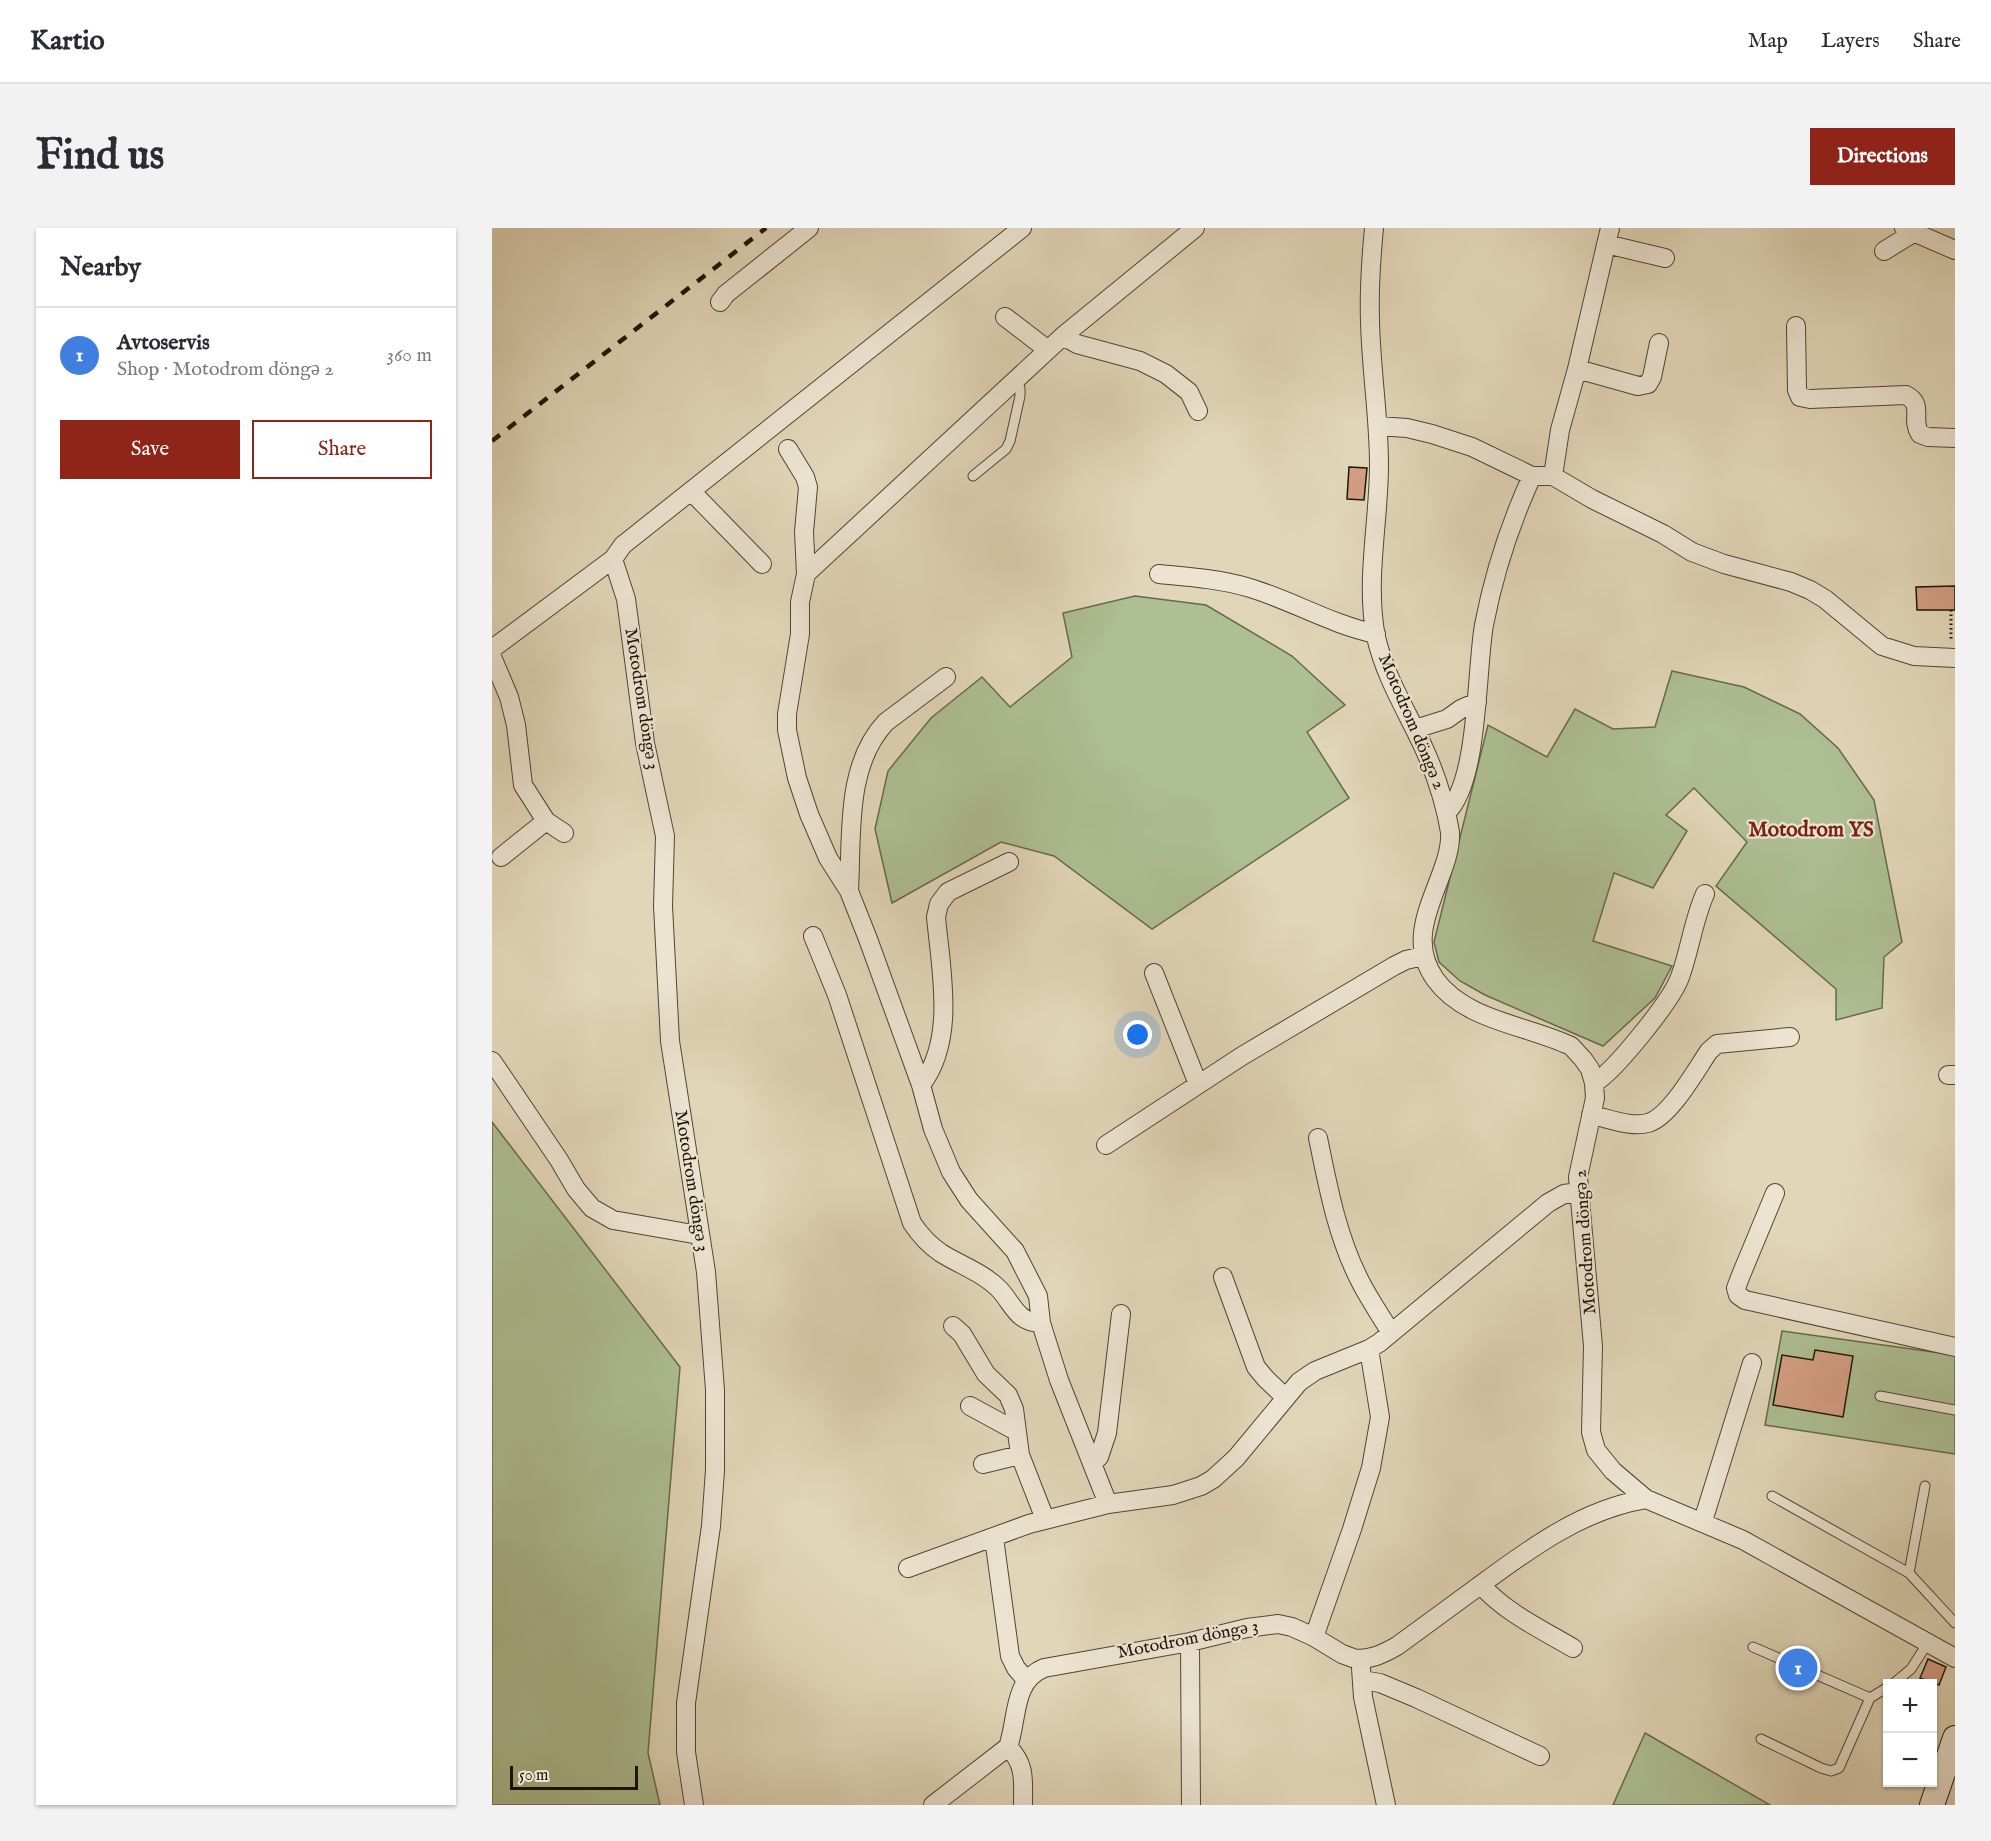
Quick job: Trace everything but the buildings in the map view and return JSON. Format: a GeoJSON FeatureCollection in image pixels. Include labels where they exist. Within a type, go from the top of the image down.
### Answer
{"type":"FeatureCollection","features":[{"type":"Feature","properties":{"kind":"main road"},"geometry":{"type":"LineString","coordinates":[[1932,1805],[1955,1738]]}},
{"type":"Feature","properties":{"kind":"street"},"geometry":{"type":"LineString","coordinates":[[720,302],[726,294],[809,228]]}},
{"type":"Feature","properties":{"kind":"street"},"geometry":{"type":"LineString","coordinates":[[492,649],[613,559],[623,545],[1022,228]]}},
{"type":"Feature","properties":{"kind":"street"},"geometry":{"type":"LineString","coordinates":[[806,574],[1063,336],[1195,228]]}},
{"type":"Feature","properties":{"kind":"street","name":"Motodrom döngə 2"},"geometry":{"type":"LineString","coordinates":[[1374,228],[1370,322],[1379,469],[1373,587],[1376,634],[1388,675],[1439,786],[1447,812],[1450,837],[1447,858],[1423,929],[1421,942],[1423,956],[1434,978],[1448,993],[1467,1007],[1571,1046],[1590,1069],[1594,1083],[1594,1098],[1581,1159],[1579,1192],[1591,1306],[1592,1440],[1603,1461],[1626,1484],[1646,1499],[1703,1521],[1792,1566],[1955,1658]]}},
{"type":"Feature","properties":{"kind":"street"},"geometry":{"type":"LineString","coordinates":[[1884,251],[1909,230],[1955,250]]}},
{"type":"Feature","properties":{"kind":"street"},"geometry":{"type":"LineString","coordinates":[[1552,476],[1560,430],[1577,369],[1608,236],[1665,258]]}},
{"type":"Feature","properties":{"kind":"street"},"geometry":{"type":"LineString","coordinates":[[1005,317],[1048,350]]}},
{"type":"Feature","properties":{"kind":"street"},"geometry":{"type":"LineString","coordinates":[[1796,326],[1797,390],[1800,397],[1810,399],[1906,395],[1917,405],[1916,428],[1920,434],[1928,437],[1955,438]]}},
{"type":"Feature","properties":{"kind":"street"},"geometry":{"type":"LineString","coordinates":[[1063,336],[1077,344],[1140,361],[1166,374],[1189,392],[1198,411]]}},
{"type":"Feature","properties":{"kind":"street"},"geometry":{"type":"LineString","coordinates":[[1577,369],[1638,386],[1648,384],[1652,377],[1659,343]]}},
{"type":"Feature","properties":{"kind":"street"},"geometry":{"type":"LineString","coordinates":[[1378,426],[1407,428],[1432,434],[1472,447],[1532,476],[1552,476],[1701,555],[1724,564],[1791,582],[1810,590],[1825,599],[1882,646],[1914,656],[1953,658]]}},
{"type":"Feature","properties":{"kind":"street"},"geometry":{"type":"LineString","coordinates":[[788,450],[805,477],[808,487],[804,532],[806,574],[800,602],[800,634],[787,714],[787,730],[797,778],[809,814],[828,858],[849,891],[921,1086],[933,1129],[951,1172],[969,1200],[1015,1251],[1038,1296],[1041,1323],[1059,1380],[1108,1504]]}},
{"type":"Feature","properties":{"kind":"street"},"geometry":{"type":"LineString","coordinates":[[1447,812],[1455,804],[1460,793],[1473,736],[1484,627],[1495,578],[1514,515],[1532,476]]}},
{"type":"Feature","properties":{"kind":"street"},"geometry":{"type":"LineString","coordinates":[[692,491],[762,564]]}},
{"type":"Feature","properties":{"kind":"street","name":"Motodrom döngə 3"},"geometry":{"type":"LineString","coordinates":[[613,559],[626,599],[645,743],[665,836],[663,906],[670,1041],[706,1272],[715,1390],[715,1470],[711,1526],[686,1703],[686,1752],[694,1805]]}},
{"type":"Feature","properties":{"kind":"street"},"geometry":{"type":"LineString","coordinates":[[1159,574],[1207,578],[1251,588],[1349,628],[1376,634]]}},
{"type":"Feature","properties":{"kind":"street"},"geometry":{"type":"LineString","coordinates":[[492,657],[509,698],[516,725],[523,785],[546,821],[564,833]]}},
{"type":"Feature","properties":{"kind":"street"},"geometry":{"type":"LineString","coordinates":[[849,891],[854,797],[861,765],[878,731],[886,722],[946,677]]}},
{"type":"Feature","properties":{"kind":"street"},"geometry":{"type":"LineString","coordinates":[[1414,729],[1447,719],[1477,702]]}},
{"type":"Feature","properties":{"kind":"street"},"geometry":{"type":"LineString","coordinates":[[501,857],[546,821]]}},
{"type":"Feature","properties":{"kind":"street"},"geometry":{"type":"LineString","coordinates":[[921,1086],[930,1074],[936,1058],[943,1017],[936,917],[939,904],[948,892],[1009,862]]}},
{"type":"Feature","properties":{"kind":"street"},"geometry":{"type":"LineString","coordinates":[[1594,1083],[1608,1074],[1676,987],[1696,913],[1705,894]]}},
{"type":"Feature","properties":{"kind":"street"},"geometry":{"type":"LineString","coordinates":[[813,936],[837,995],[912,1223],[922,1237],[940,1252],[994,1285],[1021,1318],[1029,1323],[1041,1323]]}},
{"type":"Feature","properties":{"kind":"street"},"geometry":{"type":"LineString","coordinates":[[1106,1145],[1198,1084],[1394,966],[1423,956]]}},
{"type":"Feature","properties":{"kind":"street"},"geometry":{"type":"LineString","coordinates":[[1155,973],[1169,1015],[1198,1084]]}},
{"type":"Feature","properties":{"kind":"street"},"geometry":{"type":"LineString","coordinates":[[1592,1115],[1635,1124],[1648,1123],[1665,1112],[1709,1051],[1717,1044],[1790,1037]]}},
{"type":"Feature","properties":{"kind":"street"},"geometry":{"type":"LineString","coordinates":[[492,1061],[576,1189],[592,1208],[613,1220],[699,1235]]}},
{"type":"Feature","properties":{"kind":"street"},"geometry":{"type":"LineString","coordinates":[[1318,1138],[1339,1231],[1360,1281],[1391,1334]]}},
{"type":"Feature","properties":{"kind":"street"},"geometry":{"type":"LineString","coordinates":[[908,1568],[1045,1519],[1108,1504],[1173,1495],[1202,1486],[1236,1458],[1299,1382],[1315,1371],[1369,1349],[1391,1334],[1548,1203],[1564,1194],[1579,1192]]}},
{"type":"Feature","properties":{"kind":"street"},"geometry":{"type":"LineString","coordinates":[[1775,1193],[1736,1288],[1737,1295],[1745,1300],[1955,1347]]}},
{"type":"Feature","properties":{"kind":"street"},"geometry":{"type":"LineString","coordinates":[[1223,1277],[1256,1367],[1286,1398]]}},
{"type":"Feature","properties":{"kind":"street"},"geometry":{"type":"LineString","coordinates":[[1092,1464],[1099,1457],[1107,1433],[1121,1314]]}},
{"type":"Feature","properties":{"kind":"street"},"geometry":{"type":"LineString","coordinates":[[954,1326],[962,1334],[986,1374],[1008,1395],[1014,1408],[1020,1455],[1045,1519]]}},
{"type":"Feature","properties":{"kind":"street"},"geometry":{"type":"LineString","coordinates":[[1314,1636],[1371,1468],[1380,1417],[1369,1349]]}},
{"type":"Feature","properties":{"kind":"street"},"geometry":{"type":"LineString","coordinates":[[1703,1521],[1752,1363]]}},
{"type":"Feature","properties":{"kind":"street"},"geometry":{"type":"LineString","coordinates":[[970,1406],[1016,1431]]}},
{"type":"Feature","properties":{"kind":"street"},"geometry":{"type":"LineString","coordinates":[[983,1464],[1020,1455]]}},
{"type":"Feature","properties":{"kind":"street"},"geometry":{"type":"LineString","coordinates":[[1386,1805],[1363,1697],[1361,1660],[1380,1655],[1397,1646],[1533,1547],[1620,1503],[1646,1499]]}},
{"type":"Feature","properties":{"kind":"street"},"geometry":{"type":"LineString","coordinates":[[933,1805],[1008,1747],[1020,1692],[1026,1680],[1010,1656],[994,1538]]}},
{"type":"Feature","properties":{"kind":"street"},"geometry":{"type":"LineString","coordinates":[[1481,1585],[1508,1609],[1573,1648]]}},
{"type":"Feature","properties":{"kind":"street","name":"Motodrom döngə 3"},"geometry":{"type":"LineString","coordinates":[[1026,1680],[1035,1671],[1044,1668],[1278,1624],[1314,1636],[1342,1654],[1361,1660]]}},
{"type":"Feature","properties":{"kind":"street"},"geometry":{"type":"LineString","coordinates":[[1190,1642],[1191,1805]]}},
{"type":"Feature","properties":{"kind":"street"},"geometry":{"type":"LineString","coordinates":[[1362,1680],[1380,1683],[1416,1698],[1540,1756]]}},
{"type":"Feature","properties":{"kind":"street"},"geometry":{"type":"LineString","coordinates":[[1008,1747],[1017,1756],[1023,1769],[1023,1805]]}},
{"type":"Feature","properties":{"kind":"lane"},"geometry":{"type":"LineString","coordinates":[[973,476],[1006,449],[1010,441],[1020,396],[1020,388],[1016,379]]}},
{"type":"Feature","properties":{"kind":"lane"},"geometry":{"type":"LineString","coordinates":[[1880,1396],[1955,1410]]}},
{"type":"Feature","properties":{"kind":"lane"},"geometry":{"type":"LineString","coordinates":[[1909,1573],[1925,1486]]}},
{"type":"Feature","properties":{"kind":"lane"},"geometry":{"type":"LineString","coordinates":[[1772,1496],[1909,1573],[1955,1623]]}},
{"type":"Feature","properties":{"kind":"lane"},"geometry":{"type":"LineString","coordinates":[[1898,1679],[1911,1669],[1927,1644]]}},
{"type":"Feature","properties":{"kind":"lane"},"geometry":{"type":"LineString","coordinates":[[1753,1647],[1870,1698]]}},
{"type":"Feature","properties":{"kind":"lane"},"geometry":{"type":"LineString","coordinates":[[1761,1739],[1821,1768],[1831,1771],[1839,1768],[1870,1698],[1883,1690]]}},
{"type":"Feature","properties":{"kind":"path"},"geometry":{"type":"LineString","coordinates":[[1951,610],[1953,658]]}},
{"type":"Feature","properties":{"kind":"green space"},"geometry":{"type":"Polygon","coordinates":[[[1135,596],[1206,605],[1292,656],[1345,705],[1307,732],[1349,798],[1152,929],[1054,856],[1001,842],[892,903],[875,829],[888,771],[931,718],[982,677],[1010,707],[1072,657],[1063,613],[1135,596]]]}},
{"type":"Feature","properties":{"kind":"green space"},"geometry":{"type":"Polygon","coordinates":[[[1672,671],[1744,687],[1800,714],[1838,748],[1874,800],[1902,942],[1884,957],[1882,1008],[1836,1020],[1836,989],[1716,886],[1747,842],[1694,788],[1666,815],[1687,831],[1653,888],[1614,873],[1593,941],[1672,966],[1655,998],[1603,1046],[1485,995],[1460,981],[1439,962],[1434,942],[1488,725],[1547,757],[1575,709],[1613,729],[1655,727],[1672,671]]]}},
{"type":"Feature","properties":{"kind":"green space"},"geometry":{"type":"Polygon","coordinates":[[[492,1122],[680,1367],[648,1753],[660,1805],[492,1805],[492,1122]]]}},
{"type":"Feature","properties":{"kind":"green space"},"geometry":{"type":"Polygon","coordinates":[[[1782,1331],[1955,1355],[1955,1454],[1765,1425],[1782,1331]]]}},
{"type":"Feature","properties":{"kind":"green space"},"geometry":{"type":"Polygon","coordinates":[[[1645,1733],[1770,1805],[1613,1805],[1645,1733]]]}},
{"type":"Feature","properties":{"kind":"railway"},"geometry":{"type":"LineString","coordinates":[[492,441],[766,228]]}},
{"type":"Feature","properties":{"kind":"place","name":"Avtoservis"},"geometry":{"type":"Point","coordinates":[1798,1668]}},
{"type":"Feature","properties":{"kind":"district","name":"Motodrom YS"},"geometry":{"type":"Point","coordinates":[1811,830]}}]}
